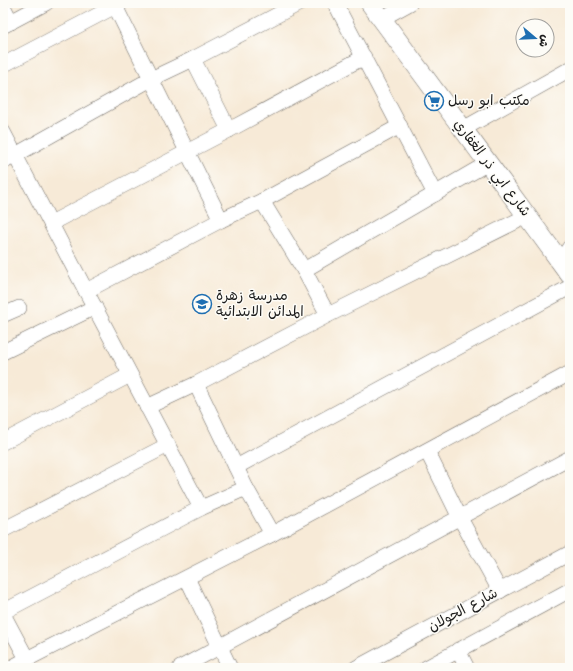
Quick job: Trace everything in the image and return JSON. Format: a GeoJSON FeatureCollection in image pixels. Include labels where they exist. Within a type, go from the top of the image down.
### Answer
{"type":"FeatureCollection","features":[{"type":"Feature","properties":{"kind":"main road","name":"شارع ابي ذر الغفاري"},"geometry":{"type":"LineString","coordinates":[[370,3],[528,216],[567,261]]}},
{"type":"Feature","properties":{"kind":"street"},"geometry":{"type":"LineString","coordinates":[[3,6],[7,24],[46,3]]}},
{"type":"Feature","properties":{"kind":"street"},"geometry":{"type":"LineString","coordinates":[[9,159],[151,79],[193,60],[300,3]]}},
{"type":"Feature","properties":{"kind":"street"},"geometry":{"type":"LineString","coordinates":[[335,3],[435,194]]}},
{"type":"Feature","properties":{"kind":"street"},"geometry":{"type":"LineString","coordinates":[[381,18],[410,3]]}},
{"type":"Feature","properties":{"kind":"street"},"geometry":{"type":"LineString","coordinates":[[3,65],[118,5],[151,79],[221,220]]}},
{"type":"Feature","properties":{"kind":"street"},"geometry":{"type":"LineString","coordinates":[[51,223],[364,57]]}},
{"type":"Feature","properties":{"kind":"street"},"geometry":{"type":"LineString","coordinates":[[193,60],[228,130]]}},
{"type":"Feature","properties":{"kind":"street"},"geometry":{"type":"LineString","coordinates":[[463,129],[570,68]]}},
{"type":"Feature","properties":{"kind":"street"},"geometry":{"type":"LineString","coordinates":[[86,291],[262,200],[400,126]]}},
{"type":"Feature","properties":{"kind":"street"},"geometry":{"type":"LineString","coordinates":[[3,132],[9,159],[51,223],[201,508]]}},
{"type":"Feature","properties":{"kind":"street"},"geometry":{"type":"LineString","coordinates":[[304,270],[488,163]]}},
{"type":"Feature","properties":{"kind":"street"},"geometry":{"type":"LineString","coordinates":[[262,200],[304,270],[328,315]]}},
{"type":"Feature","properties":{"kind":"street"},"geometry":{"type":"LineString","coordinates":[[147,407],[196,384],[328,315],[528,216]]}},
{"type":"Feature","properties":{"kind":"street"},"geometry":{"type":"LineString","coordinates":[[236,467],[570,287]]}},
{"type":"Feature","properties":{"kind":"street"},"geometry":{"type":"LineString","coordinates":[[3,314],[20,308]]}},
{"type":"Feature","properties":{"kind":"street"},"geometry":{"type":"LineString","coordinates":[[3,352],[95,308]]}},
{"type":"Feature","properties":{"kind":"street"},"geometry":{"type":"LineString","coordinates":[[11,668],[272,534],[570,373]]}},
{"type":"Feature","properties":{"kind":"street"},"geometry":{"type":"LineString","coordinates":[[3,442],[130,375]]}},
{"type":"Feature","properties":{"kind":"street"},"geometry":{"type":"LineString","coordinates":[[196,384],[246,488],[272,534]]}},
{"type":"Feature","properties":{"kind":"street"},"geometry":{"type":"LineString","coordinates":[[3,530],[168,445]]}},
{"type":"Feature","properties":{"kind":"street"},"geometry":{"type":"LineString","coordinates":[[426,451],[460,518],[500,591]]}},
{"type":"Feature","properties":{"kind":"street"},"geometry":{"type":"LineString","coordinates":[[180,668],[570,458]]}},
{"type":"Feature","properties":{"kind":"street"},"geometry":{"type":"LineString","coordinates":[[27,659],[3,613],[201,508],[246,488]]}},
{"type":"Feature","properties":{"kind":"street","name":"شارع الجولان"},"geometry":{"type":"LineString","coordinates":[[356,668],[570,553]]}},
{"type":"Feature","properties":{"kind":"street"},"geometry":{"type":"LineString","coordinates":[[187,578],[230,668]]}},
{"type":"Feature","properties":{"kind":"street"},"geometry":{"type":"LineString","coordinates":[[426,668],[570,590]]}},
{"type":"Feature","properties":{"kind":"street"},"geometry":{"type":"LineString","coordinates":[[458,650],[467,668]]}},
{"type":"Feature","properties":{"kind":"place","name":"مكتب ابو رسل"},"geometry":{"type":"Point","coordinates":[434,101]}},
{"type":"Feature","properties":{"kind":"place","name":"مدرسة زهرة المدائن الابتدائية"},"geometry":{"type":"Point","coordinates":[202,304]}}]}
